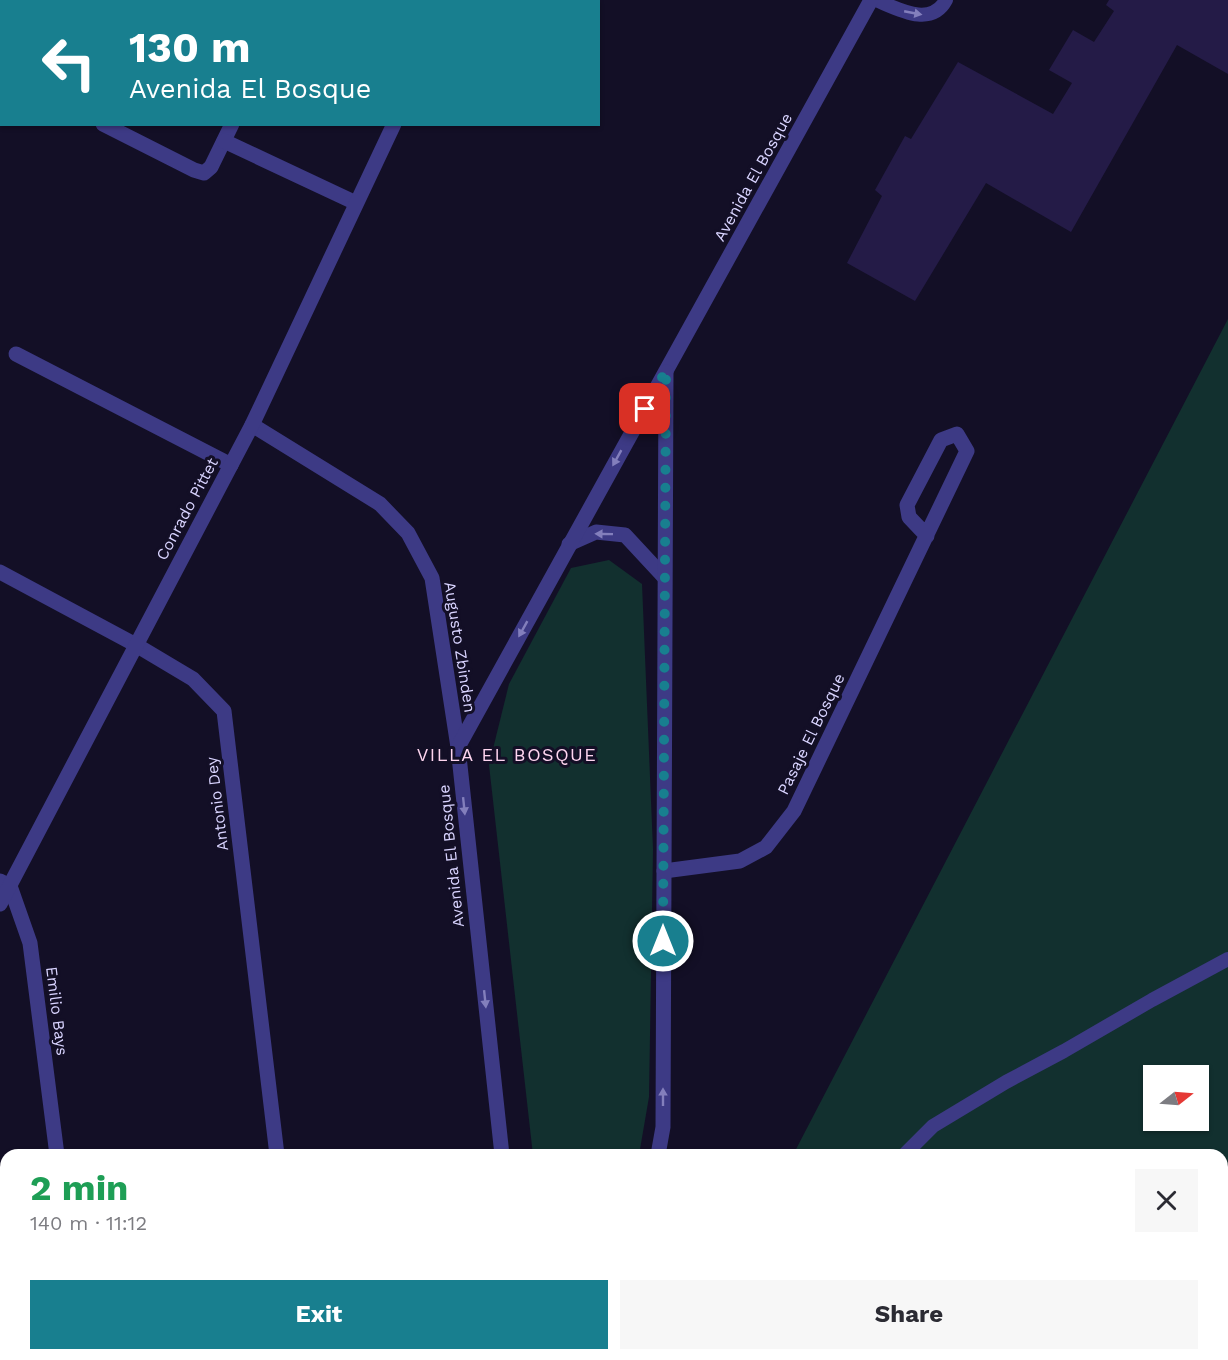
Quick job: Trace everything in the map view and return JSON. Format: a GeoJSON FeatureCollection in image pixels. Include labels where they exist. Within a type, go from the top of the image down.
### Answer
{"type":"FeatureCollection","features":[{"type":"Feature","properties":{"kind":"street","name":"Avenida El Bosque"},"geometry":{"type":"LineString","coordinates":[[501,1149],[458,747],[871,0]]}},
{"type":"Feature","properties":{"kind":"street"},"geometry":{"type":"LineString","coordinates":[[107,126],[204,173],[211,167],[231,126]]}},
{"type":"Feature","properties":{"kind":"street","name":"Conrado Pittet"},"geometry":{"type":"LineString","coordinates":[[0,904],[5,883],[136,645],[252,425],[393,126]]}},
{"type":"Feature","properties":{"kind":"street"},"geometry":{"type":"LineString","coordinates":[[224,141],[356,203]]}},
{"type":"Feature","properties":{"kind":"street"},"geometry":{"type":"LineString","coordinates":[[16,354],[231,465]]}},
{"type":"Feature","properties":{"kind":"street","name":"Avenida El Bosque"},"geometry":{"type":"LineString","coordinates":[[659,1149],[663,1126],[666,370]]}},
{"type":"Feature","properties":{"kind":"street","name":"Augusto Zbinden"},"geometry":{"type":"LineString","coordinates":[[252,425],[380,504],[408,534],[432,578],[458,747]]}},
{"type":"Feature","properties":{"kind":"street","name":"Pasaje El Bosque"},"geometry":{"type":"LineString","coordinates":[[664,871],[740,861],[766,847],[794,811],[968,452],[957,434],[941,440],[907,505],[909,517],[927,536]]}},
{"type":"Feature","properties":{"kind":"street"},"geometry":{"type":"LineString","coordinates":[[569,544],[596,532],[625,535],[664,577]]}},
{"type":"Feature","properties":{"kind":"street","name":"Antonio Dey"},"geometry":{"type":"LineString","coordinates":[[0,572],[136,645],[193,679],[224,711],[277,1149]]}},
{"type":"Feature","properties":{"kind":"street","name":"Emilio Bays"},"geometry":{"type":"LineString","coordinates":[[5,883],[30,943],[56,1149]]}},
{"type":"Feature","properties":{"kind":"lane"},"geometry":{"type":"LineString","coordinates":[[876,0],[910,14],[920,15],[942,9],[946,0]]}},
{"type":"Feature","properties":{"kind":"lane"},"geometry":{"type":"LineString","coordinates":[[910,1149],[933,1126],[988,1093],[1228,959]]}},
{"type":"Feature","properties":{"kind":"green space"},"geometry":{"type":"Polygon","coordinates":[[[1228,319],[1228,1149],[796,1149],[1228,319]]]}},
{"type":"Feature","properties":{"kind":"green space"},"geometry":{"type":"Polygon","coordinates":[[[609,560],[642,584],[653,849],[649,1097],[640,1149],[532,1149],[489,765],[509,684],[571,568],[609,560]]]}},
{"type":"Feature","properties":{"kind":"building"},"geometry":{"type":"Polygon","coordinates":[[[1109,0],[1228,0],[1228,74],[1177,45],[1071,232],[986,183],[915,301],[847,263],[882,196],[875,190],[905,136],[911,139],[958,62],[1053,114],[1072,83],[1049,70],[1073,30],[1094,42],[1114,11],[1106,5],[1109,0]]]}},
{"type":"Feature","properties":{"kind":"district","name":"VILLA EL BOSQUE"},"geometry":{"type":"Point","coordinates":[507,754]}},
{"type":"Feature","properties":{"kind":"route"},"geometry":{"type":"LineString","coordinates":[[645,409],[666,370],[663,941]]}}]}
